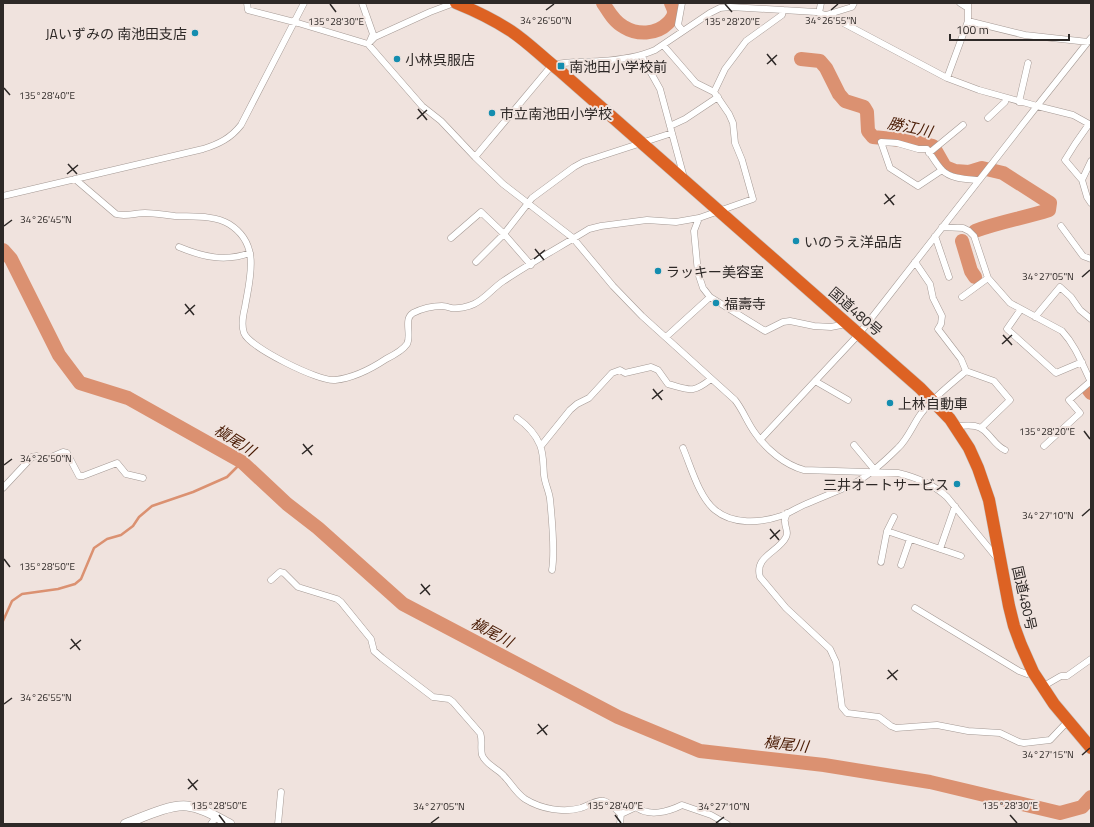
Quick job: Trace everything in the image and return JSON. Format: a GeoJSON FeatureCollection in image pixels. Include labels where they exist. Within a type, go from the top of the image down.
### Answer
{"type":"FeatureCollection","features":[{"type":"Feature","properties":{"kind":"highway","name":"国道480号"},"geometry":{"type":"LineString","coordinates":[[455,3],[495,21],[528,44],[920,388],[950,419],[969,448],[978,468],[989,500],[1009,606],[1021,645],[1033,672],[1042,687],[1091,748]]}},
{"type":"Feature","properties":{"kind":"street"},"geometry":{"type":"LineString","coordinates":[[247,3],[248,10],[295,22],[368,44],[422,106],[440,121],[503,184],[572,238],[642,316],[735,400],[760,440],[786,462],[795,468],[804,470],[873,471],[906,474],[940,490],[947,496],[1001,562]]}},
{"type":"Feature","properties":{"kind":"street"},"geometry":{"type":"LineString","coordinates":[[3,196],[204,149],[226,140],[235,133],[241,125],[304,3]]}},
{"type":"Feature","properties":{"kind":"street"},"geometry":{"type":"LineString","coordinates":[[362,3],[373,34],[368,44]]}},
{"type":"Feature","properties":{"kind":"street"},"geometry":{"type":"LineString","coordinates":[[368,44],[376,37],[430,12],[455,3]]}},
{"type":"Feature","properties":{"kind":"street"},"geometry":{"type":"LineString","coordinates":[[682,3],[678,25],[683,31]]}},
{"type":"Feature","properties":{"kind":"street"},"geometry":{"type":"LineString","coordinates":[[819,13],[821,3]]}},
{"type":"Feature","properties":{"kind":"street"},"geometry":{"type":"LineString","coordinates":[[826,15],[852,7],[854,3]]}},
{"type":"Feature","properties":{"kind":"street"},"geometry":{"type":"LineString","coordinates":[[947,78],[968,21],[968,5],[960,3]]}},
{"type":"Feature","properties":{"kind":"street"},"geometry":{"type":"LineString","coordinates":[[475,157],[552,65],[568,62],[602,61],[641,55],[655,50],[710,12],[730,6],[819,13],[826,15],[847,24],[947,78],[1019,102],[1073,115],[1090,125],[1065,160],[1082,180],[1086,197],[1091,203]]}},
{"type":"Feature","properties":{"kind":"street"},"geometry":{"type":"LineString","coordinates":[[670,126],[685,120],[716,95],[724,69],[746,41],[782,15],[783,10]]}},
{"type":"Feature","properties":{"kind":"street"},"geometry":{"type":"LineString","coordinates":[[968,21],[1025,35],[1089,40]]}},
{"type":"Feature","properties":{"kind":"street"},"geometry":{"type":"LineString","coordinates":[[760,440],[859,334],[1089,40]]}},
{"type":"Feature","properties":{"kind":"street"},"geometry":{"type":"LineString","coordinates":[[75,179],[116,214],[146,213],[215,219],[228,223],[235,228],[248,246],[252,269],[242,321],[243,332],[248,340],[292,366],[320,378],[333,380],[361,372],[392,356],[406,344],[408,338],[408,320],[410,315],[415,312],[432,307],[442,306],[453,308],[471,305],[478,302],[502,283],[588,229],[647,220],[676,222],[699,218],[753,199],[742,160],[735,143],[733,123],[729,114],[716,95],[696,83],[662,45]]}},
{"type":"Feature","properties":{"kind":"street"},"geometry":{"type":"LineString","coordinates":[[641,55],[660,90],[683,174],[681,177]]}},
{"type":"Feature","properties":{"kind":"street"},"geometry":{"type":"LineString","coordinates":[[1019,102],[1028,63]]}},
{"type":"Feature","properties":{"kind":"street"},"geometry":{"type":"LineString","coordinates":[[988,118],[1005,102],[1006,98]]}},
{"type":"Feature","properties":{"kind":"street"},"geometry":{"type":"LineString","coordinates":[[930,152],[963,125]]}},
{"type":"Feature","properties":{"kind":"street"},"geometry":{"type":"LineString","coordinates":[[476,262],[504,234],[532,198],[574,167],[583,162],[672,133]]}},
{"type":"Feature","properties":{"kind":"street"},"geometry":{"type":"LineString","coordinates":[[942,170],[918,186],[890,168],[881,142],[897,143],[918,149],[927,149],[942,170],[947,174],[957,178],[978,180]]}},
{"type":"Feature","properties":{"kind":"street"},"geometry":{"type":"LineString","coordinates":[[1082,180],[1091,161]]}},
{"type":"Feature","properties":{"kind":"street"},"geometry":{"type":"LineString","coordinates":[[451,238],[481,212],[504,234],[531,265]]}},
{"type":"Feature","properties":{"kind":"street"},"geometry":{"type":"LineString","coordinates":[[699,218],[694,230],[698,273],[703,288],[710,297],[765,331],[783,322],[790,321],[814,326],[831,327],[847,324]]}},
{"type":"Feature","properties":{"kind":"street"},"geometry":{"type":"LineString","coordinates":[[1061,226],[1083,256],[1091,259]]}},
{"type":"Feature","properties":{"kind":"street"},"geometry":{"type":"LineString","coordinates":[[942,227],[963,228],[969,230],[974,236],[988,278],[1010,303],[1062,332],[1069,338],[1091,381],[1069,400],[1080,413],[1044,446]]}},
{"type":"Feature","properties":{"kind":"street"},"geometry":{"type":"LineString","coordinates":[[935,236],[949,277]]}},
{"type":"Feature","properties":{"kind":"street"},"geometry":{"type":"LineString","coordinates":[[179,247],[194,254],[219,258],[236,258],[250,253]]}},
{"type":"Feature","properties":{"kind":"street"},"geometry":{"type":"LineString","coordinates":[[915,262],[930,284],[933,298],[942,316],[941,324],[938,329],[960,359],[966,371],[994,381],[1010,400],[981,428]]}},
{"type":"Feature","properties":{"kind":"street"},"geometry":{"type":"LineString","coordinates":[[962,297],[988,278]]}},
{"type":"Feature","properties":{"kind":"street"},"geometry":{"type":"LineString","coordinates":[[1035,317],[1060,287],[1071,297],[1080,310],[1091,319]]}},
{"type":"Feature","properties":{"kind":"street"},"geometry":{"type":"LineString","coordinates":[[666,338],[710,297]]}},
{"type":"Feature","properties":{"kind":"street"},"geometry":{"type":"LineString","coordinates":[[1021,309],[1007,328],[1056,373],[1082,362]]}},
{"type":"Feature","properties":{"kind":"street"},"geometry":{"type":"LineString","coordinates":[[541,446],[570,410],[577,404],[589,398],[612,373],[620,370],[625,373],[651,367],[658,370],[668,384],[689,390],[699,388],[711,379]]}},
{"type":"Feature","properties":{"kind":"street"},"geometry":{"type":"LineString","coordinates":[[683,448],[702,493],[708,503],[719,513],[746,522],[772,518],[787,513],[854,483],[873,471],[904,442],[920,415],[933,401],[966,371]]}},
{"type":"Feature","properties":{"kind":"street"},"geometry":{"type":"LineString","coordinates":[[815,381],[848,400]]}},
{"type":"Feature","properties":{"kind":"street"},"geometry":{"type":"LineString","coordinates":[[517,418],[532,430],[541,446],[544,458],[544,476],[550,498],[554,559],[552,570]]}},
{"type":"Feature","properties":{"kind":"street"},"geometry":{"type":"LineString","coordinates":[[955,426],[976,426],[981,428],[999,447],[1005,450]]}},
{"type":"Feature","properties":{"kind":"street"},"geometry":{"type":"LineString","coordinates":[[854,445],[873,471]]}},
{"type":"Feature","properties":{"kind":"street"},"geometry":{"type":"LineString","coordinates":[[3,488],[32,457],[37,456],[44,460],[63,452],[70,456],[79,476],[83,476],[117,463],[126,474],[143,478]]}},
{"type":"Feature","properties":{"kind":"street"},"geometry":{"type":"LineString","coordinates":[[940,549],[955,506]]}},
{"type":"Feature","properties":{"kind":"street"},"geometry":{"type":"LineString","coordinates":[[787,513],[784,522],[787,536],[784,541],[766,556],[760,564],[758,571],[760,576],[786,608],[830,649],[836,662],[842,707],[847,713],[879,717],[896,728],[937,725],[968,731],[1000,733],[1024,743],[1050,740],[1068,721]]}},
{"type":"Feature","properties":{"kind":"street"},"geometry":{"type":"LineString","coordinates":[[881,562],[887,531],[894,517]]}},
{"type":"Feature","properties":{"kind":"street"},"geometry":{"type":"LineString","coordinates":[[887,531],[961,556]]}},
{"type":"Feature","properties":{"kind":"street"},"geometry":{"type":"LineString","coordinates":[[901,565],[910,539]]}},
{"type":"Feature","properties":{"kind":"street"},"geometry":{"type":"LineString","coordinates":[[271,580],[280,572],[284,573],[298,587],[337,599],[341,602],[371,639],[374,651],[433,697],[449,699],[453,702],[480,733],[482,737],[482,754],[489,764],[504,775],[523,798],[542,806],[563,810],[579,808],[600,800],[604,800],[610,803],[621,814]]}},
{"type":"Feature","properties":{"kind":"street"},"geometry":{"type":"LineString","coordinates":[[915,608],[1019,671],[1028,674],[1033,672]]}},
{"type":"Feature","properties":{"kind":"street"},"geometry":{"type":"LineString","coordinates":[[1042,687],[1060,676],[1067,676],[1091,659]]}},
{"type":"Feature","properties":{"kind":"street"},"geometry":{"type":"LineString","coordinates":[[278,824],[281,792]]}},
{"type":"Feature","properties":{"kind":"street"},"geometry":{"type":"LineString","coordinates":[[621,814],[636,807],[643,812],[653,813],[672,810],[682,804],[711,815],[727,824]]}},
{"type":"Feature","properties":{"kind":"street"},"geometry":{"type":"LineString","coordinates":[[125,824],[160,811],[186,806],[202,810],[214,820],[230,824]]}},
{"type":"Feature","properties":{"kind":"street"},"geometry":{"type":"LineString","coordinates":[[620,824],[621,814]]}},
{"type":"Feature","properties":{"kind":"waterway","name":"勝江川"},"geometry":{"type":"LineString","coordinates":[[603,3],[620,25],[629,30],[640,32],[652,32],[668,23],[674,12],[671,3]]}},
{"type":"Feature","properties":{"kind":"waterway","name":"勝江川"},"geometry":{"type":"LineString","coordinates":[[801,59],[820,61],[826,68],[839,94],[845,101],[864,107],[867,112],[868,131],[873,137],[912,141],[933,146],[945,167],[955,171],[969,172],[982,168],[1003,173],[1050,203],[1049,210],[975,231]]}},
{"type":"Feature","properties":{"kind":"waterway","name":"勝江川"},"geometry":{"type":"LineString","coordinates":[[962,241],[971,271],[975,277]]}},
{"type":"Feature","properties":{"kind":"waterway","name":"槇尾川"},"geometry":{"type":"LineString","coordinates":[[3,250],[11,259],[59,355],[80,383],[128,398],[242,462],[287,504],[318,528],[403,604],[618,717],[700,751],[824,765],[930,782],[1060,813],[1082,807],[1091,797]]}},
{"type":"Feature","properties":{"kind":"waterway","name":"勝江川"},"geometry":{"type":"LineString","coordinates":[[1088,389],[1091,393]]}},
{"type":"Feature","properties":{"kind":"waterway"},"geometry":{"type":"LineString","coordinates":[[3,621],[12,601],[22,594],[58,589],[75,584],[81,579],[94,548],[107,539],[121,535],[133,526],[139,517],[152,506],[193,492],[227,477],[242,462]]}},
{"type":"Feature","properties":{"kind":"place","name":"JAいずみの 南池田支店"},"geometry":{"type":"Point","coordinates":[195,33]}},
{"type":"Feature","properties":{"kind":"place","name":"小林呉服店"},"geometry":{"type":"Point","coordinates":[397,59]}},
{"type":"Feature","properties":{"kind":"place","name":"南池田小学校前"},"geometry":{"type":"Point","coordinates":[561,66]}},
{"type":"Feature","properties":{"kind":"place","name":"市立南池田小学校"},"geometry":{"type":"Point","coordinates":[492,113]}},
{"type":"Feature","properties":{"kind":"place","name":"いのうえ洋品店"},"geometry":{"type":"Point","coordinates":[796,241]}},
{"type":"Feature","properties":{"kind":"place","name":"ラッキー美容室"},"geometry":{"type":"Point","coordinates":[658,271]}},
{"type":"Feature","properties":{"kind":"place","name":"福壽寺"},"geometry":{"type":"Point","coordinates":[716,303]}},
{"type":"Feature","properties":{"kind":"place","name":"上林自動車"},"geometry":{"type":"Point","coordinates":[890,403]}},
{"type":"Feature","properties":{"kind":"place","name":"三井オートサービス"},"geometry":{"type":"Point","coordinates":[957,484]}}]}
